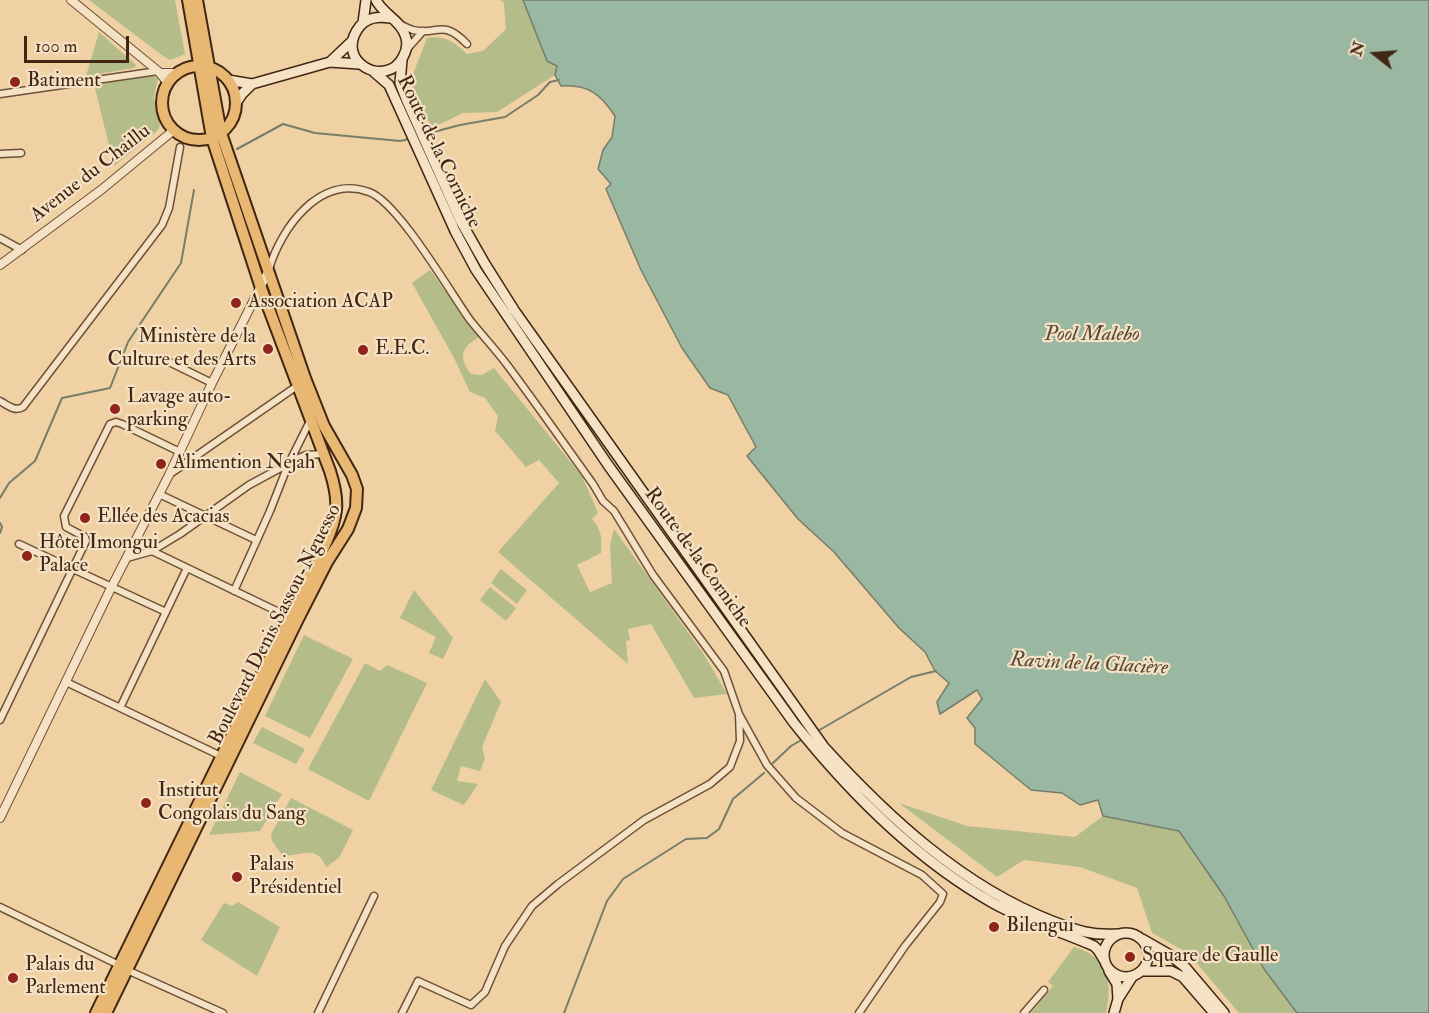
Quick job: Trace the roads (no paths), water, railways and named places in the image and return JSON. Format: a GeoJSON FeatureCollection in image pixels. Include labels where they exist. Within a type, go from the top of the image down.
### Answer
{"type":"FeatureCollection","features":[{"type":"Feature","properties":{"kind":"main road","name":"Boulevard Denis Sassou-Nguesso"},"geometry":{"type":"LineString","coordinates":[[96,1013],[123,967],[225,758],[289,617],[325,545],[336,516],[338,501],[325,454],[261,288],[217,135],[188,0]]}},
{"type":"Feature","properties":{"kind":"main road","name":"Boulevard Denis Sassou-Nguesso"},"geometry":{"type":"LineString","coordinates":[[197,0],[204,67]]}},
{"type":"Feature","properties":{"kind":"main road"},"geometry":{"type":"LineString","coordinates":[[330,62],[352,41],[363,23],[366,0]]}},
{"type":"Feature","properties":{"kind":"main road"},"geometry":{"type":"LineString","coordinates":[[228,80],[252,84],[330,62],[359,64],[374,72],[393,67],[402,60],[406,51],[405,32],[380,8],[376,0]]}},
{"type":"Feature","properties":{"kind":"main road"},"geometry":{"type":"LineString","coordinates":[[363,23],[381,16],[390,18]]}},
{"type":"Feature","properties":{"kind":"main road"},"geometry":{"type":"LineString","coordinates":[[352,41],[353,54],[359,64]]}},
{"type":"Feature","properties":{"kind":"main road","name":"Route de la Corniche"},"geometry":{"type":"LineString","coordinates":[[402,60],[400,83],[403,103],[455,231],[476,270],[608,465],[794,723],[824,761],[888,825],[991,902],[1016,915],[1094,946],[1114,974],[1132,977]]}},
{"type":"Feature","properties":{"kind":"main road"},"geometry":{"type":"LineString","coordinates":[[204,67],[219,72],[228,80],[234,91],[236,103],[229,125],[217,135],[202,140],[182,136],[174,130],[164,112],[163,102],[168,83],[178,73],[188,68],[204,67]]}},
{"type":"Feature","properties":{"kind":"main road","name":"Route de la Corniche"},"geometry":{"type":"LineString","coordinates":[[374,72],[390,85],[403,103],[460,220],[514,310],[758,655],[832,755],[944,865],[1034,914],[1088,934],[1134,934],[1185,967],[1224,1013]]}},
{"type":"Feature","properties":{"kind":"main road"},"geometry":{"type":"LineString","coordinates":[[236,103],[242,93],[252,84]]}},
{"type":"Feature","properties":{"kind":"main road","name":"Boulevard Denis Sassou-Nguesso"},"geometry":{"type":"LineString","coordinates":[[217,135],[318,411],[357,489],[357,500],[348,529],[334,549],[225,758]]}},
{"type":"Feature","properties":{"kind":"main road"},"geometry":{"type":"LineString","coordinates":[[1118,934],[1106,944],[1105,964],[1117,984],[1118,999]]}},
{"type":"Feature","properties":{"kind":"main road"},"geometry":{"type":"LineString","coordinates":[[1114,1013],[1118,999],[1132,977],[1142,971],[1148,960],[1148,952],[1141,938]]}},
{"type":"Feature","properties":{"kind":"main road","name":"Boulevard Denis Sassou-Nguesso"},"geometry":{"type":"LineString","coordinates":[[106,1013],[123,967]]}},
{"type":"Feature","properties":{"kind":"main road"},"geometry":{"type":"LineString","coordinates":[[1142,971],[1171,971],[1183,977],[1214,1013]]}},
{"type":"Feature","properties":{"kind":"street"},"geometry":{"type":"LineString","coordinates":[[71,0],[160,72],[168,83]]}},
{"type":"Feature","properties":{"kind":"street"},"geometry":{"type":"LineString","coordinates":[[399,24],[413,30],[446,29],[467,44]]}},
{"type":"Feature","properties":{"kind":"street"},"geometry":{"type":"LineString","coordinates":[[406,51],[423,31]]}},
{"type":"Feature","properties":{"kind":"street"},"geometry":{"type":"LineString","coordinates":[[0,94],[160,72],[178,73]]}},
{"type":"Feature","properties":{"kind":"street","name":"Avenue du Chaillu"},"geometry":{"type":"LineString","coordinates":[[0,266],[101,190],[174,130]]}},
{"type":"Feature","properties":{"kind":"street"},"geometry":{"type":"LineString","coordinates":[[0,401],[18,410],[23,407],[162,225],[169,208],[180,147]]}},
{"type":"Feature","properties":{"kind":"street"},"geometry":{"type":"LineString","coordinates":[[0,154],[21,153]]}},
{"type":"Feature","properties":{"kind":"street"},"geometry":{"type":"LineString","coordinates":[[0,818],[112,586],[261,288],[273,256],[285,234],[304,210],[321,195],[342,188],[355,188],[370,192],[382,200],[420,247],[470,319],[507,364],[603,501],[614,511],[653,575],[724,671],[739,714],[767,765],[796,798],[842,833],[921,875],[943,894],[940,902],[905,946],[859,1013]]}},
{"type":"Feature","properties":{"kind":"street"},"geometry":{"type":"LineString","coordinates":[[0,238],[22,250]]}},
{"type":"Feature","properties":{"kind":"street"},"geometry":{"type":"LineString","coordinates":[[165,360],[212,383]]}},
{"type":"Feature","properties":{"kind":"street"},"geometry":{"type":"LineString","coordinates":[[169,475],[297,386]]}},
{"type":"Feature","properties":{"kind":"street"},"geometry":{"type":"LineString","coordinates":[[234,591],[288,465],[310,420]]}},
{"type":"Feature","properties":{"kind":"street"},"geometry":{"type":"LineString","coordinates":[[0,720],[86,539],[66,527],[64,516],[110,424],[116,422],[123,424],[180,452]]}},
{"type":"Feature","properties":{"kind":"street"},"geometry":{"type":"LineString","coordinates":[[127,558],[152,551],[249,485],[306,455],[325,454]]}},
{"type":"Feature","properties":{"kind":"street"},"geometry":{"type":"LineString","coordinates":[[159,494],[256,540]]}},
{"type":"Feature","properties":{"kind":"street"},"geometry":{"type":"LineString","coordinates":[[19,544],[166,612]]}},
{"type":"Feature","properties":{"kind":"street"},"geometry":{"type":"LineString","coordinates":[[152,551],[289,617]]}},
{"type":"Feature","properties":{"kind":"street"},"geometry":{"type":"LineString","coordinates":[[120,708],[187,568]]}},
{"type":"Feature","properties":{"kind":"street"},"geometry":{"type":"LineString","coordinates":[[66,682],[225,758]]}},
{"type":"Feature","properties":{"kind":"street"},"geometry":{"type":"LineString","coordinates":[[402,1013],[418,981],[471,1005],[485,992],[505,946],[532,906],[644,820],[710,784],[730,767],[740,741],[739,714]]}},
{"type":"Feature","properties":{"kind":"street"},"geometry":{"type":"LineString","coordinates":[[318,1013],[374,896]]}},
{"type":"Feature","properties":{"kind":"street"},"geometry":{"type":"LineString","coordinates":[[0,907],[223,1013]]}},
{"type":"Feature","properties":{"kind":"street"},"geometry":{"type":"LineString","coordinates":[[1024,1013],[1044,990]]}},
{"type":"Feature","properties":{"kind":"water","name":"Pool Malebo"},"geometry":{"type":"Polygon","coordinates":[[[523,0],[1429,0],[1429,1013],[1297,1013],[1264,969],[1224,896],[1179,831],[1103,816],[1098,800],[1080,805],[1062,793],[1031,790],[975,744],[975,728],[967,718],[982,699],[977,690],[940,714],[937,702],[949,683],[935,671],[925,652],[899,628],[834,552],[798,519],[747,456],[756,447],[728,395],[710,388],[682,348],[641,270],[606,189],[611,184],[598,169],[603,150],[612,137],[615,116],[605,102],[593,92],[579,87],[561,86],[555,75],[557,66],[547,61],[523,0]]]}},
{"type":"Feature","properties":{"kind":"waterway"},"geometry":{"type":"LineString","coordinates":[[426,134],[505,117],[538,95],[550,82],[559,80]]}},
{"type":"Feature","properties":{"kind":"waterway"},"geometry":{"type":"LineString","coordinates":[[237,149],[283,124],[315,133],[400,141],[409,139]]}},
{"type":"Feature","properties":{"kind":"waterway"},"geometry":{"type":"LineString","coordinates":[[0,498],[9,483],[35,461],[62,398],[110,388],[128,342],[181,263],[194,190]]}},
{"type":"Feature","properties":{"kind":"waterway"},"geometry":{"type":"LineString","coordinates":[[0,523],[2,527],[0,533]]}},
{"type":"Feature","properties":{"kind":"waterway","name":"Ravin de la Glacière"},"geometry":{"type":"LineString","coordinates":[[816,732],[911,677],[936,671]]}},
{"type":"Feature","properties":{"kind":"waterway","name":"Ravin de la Glacière"},"geometry":{"type":"LineString","coordinates":[[773,763],[791,746],[803,739]]}},
{"type":"Feature","properties":{"kind":"waterway","name":"Ravin de la Glacière"},"geometry":{"type":"LineString","coordinates":[[564,1013],[607,901],[623,879],[686,839],[707,838],[719,829],[733,799],[764,773]]}},
{"type":"Feature","properties":{"kind":"place","name":"Batiment"},"geometry":{"type":"Point","coordinates":[15,82]}},
{"type":"Feature","properties":{"kind":"place","name":"Association ACAP"},"geometry":{"type":"Point","coordinates":[236,303]}},
{"type":"Feature","properties":{"kind":"place","name":"Ministère de la Culture et des Arts"},"geometry":{"type":"Point","coordinates":[268,349]}},
{"type":"Feature","properties":{"kind":"place","name":"E.E.C."},"geometry":{"type":"Point","coordinates":[363,350]}},
{"type":"Feature","properties":{"kind":"place","name":"Lavage auto- parking"},"geometry":{"type":"Point","coordinates":[115,409]}},
{"type":"Feature","properties":{"kind":"place","name":"Alimention Nejah"},"geometry":{"type":"Point","coordinates":[161,464]}},
{"type":"Feature","properties":{"kind":"place","name":"Ellée des Acacias"},"geometry":{"type":"Point","coordinates":[85,518]}},
{"type":"Feature","properties":{"kind":"place","name":"Hôtel Imongui Palace"},"geometry":{"type":"Point","coordinates":[27,556]}},
{"type":"Feature","properties":{"kind":"place","name":"Institut Congolais du Sang"},"geometry":{"type":"Point","coordinates":[146,803]}},
{"type":"Feature","properties":{"kind":"place","name":"Palais Présidentiel"},"geometry":{"type":"Point","coordinates":[237,877]}},
{"type":"Feature","properties":{"kind":"place","name":"Bilengui"},"geometry":{"type":"Point","coordinates":[994,927]}},
{"type":"Feature","properties":{"kind":"place","name":"Square de Gaulle"},"geometry":{"type":"Point","coordinates":[1130,957]}},
{"type":"Feature","properties":{"kind":"place","name":"Palais du Parlement"},"geometry":{"type":"Point","coordinates":[13,978]}}]}
